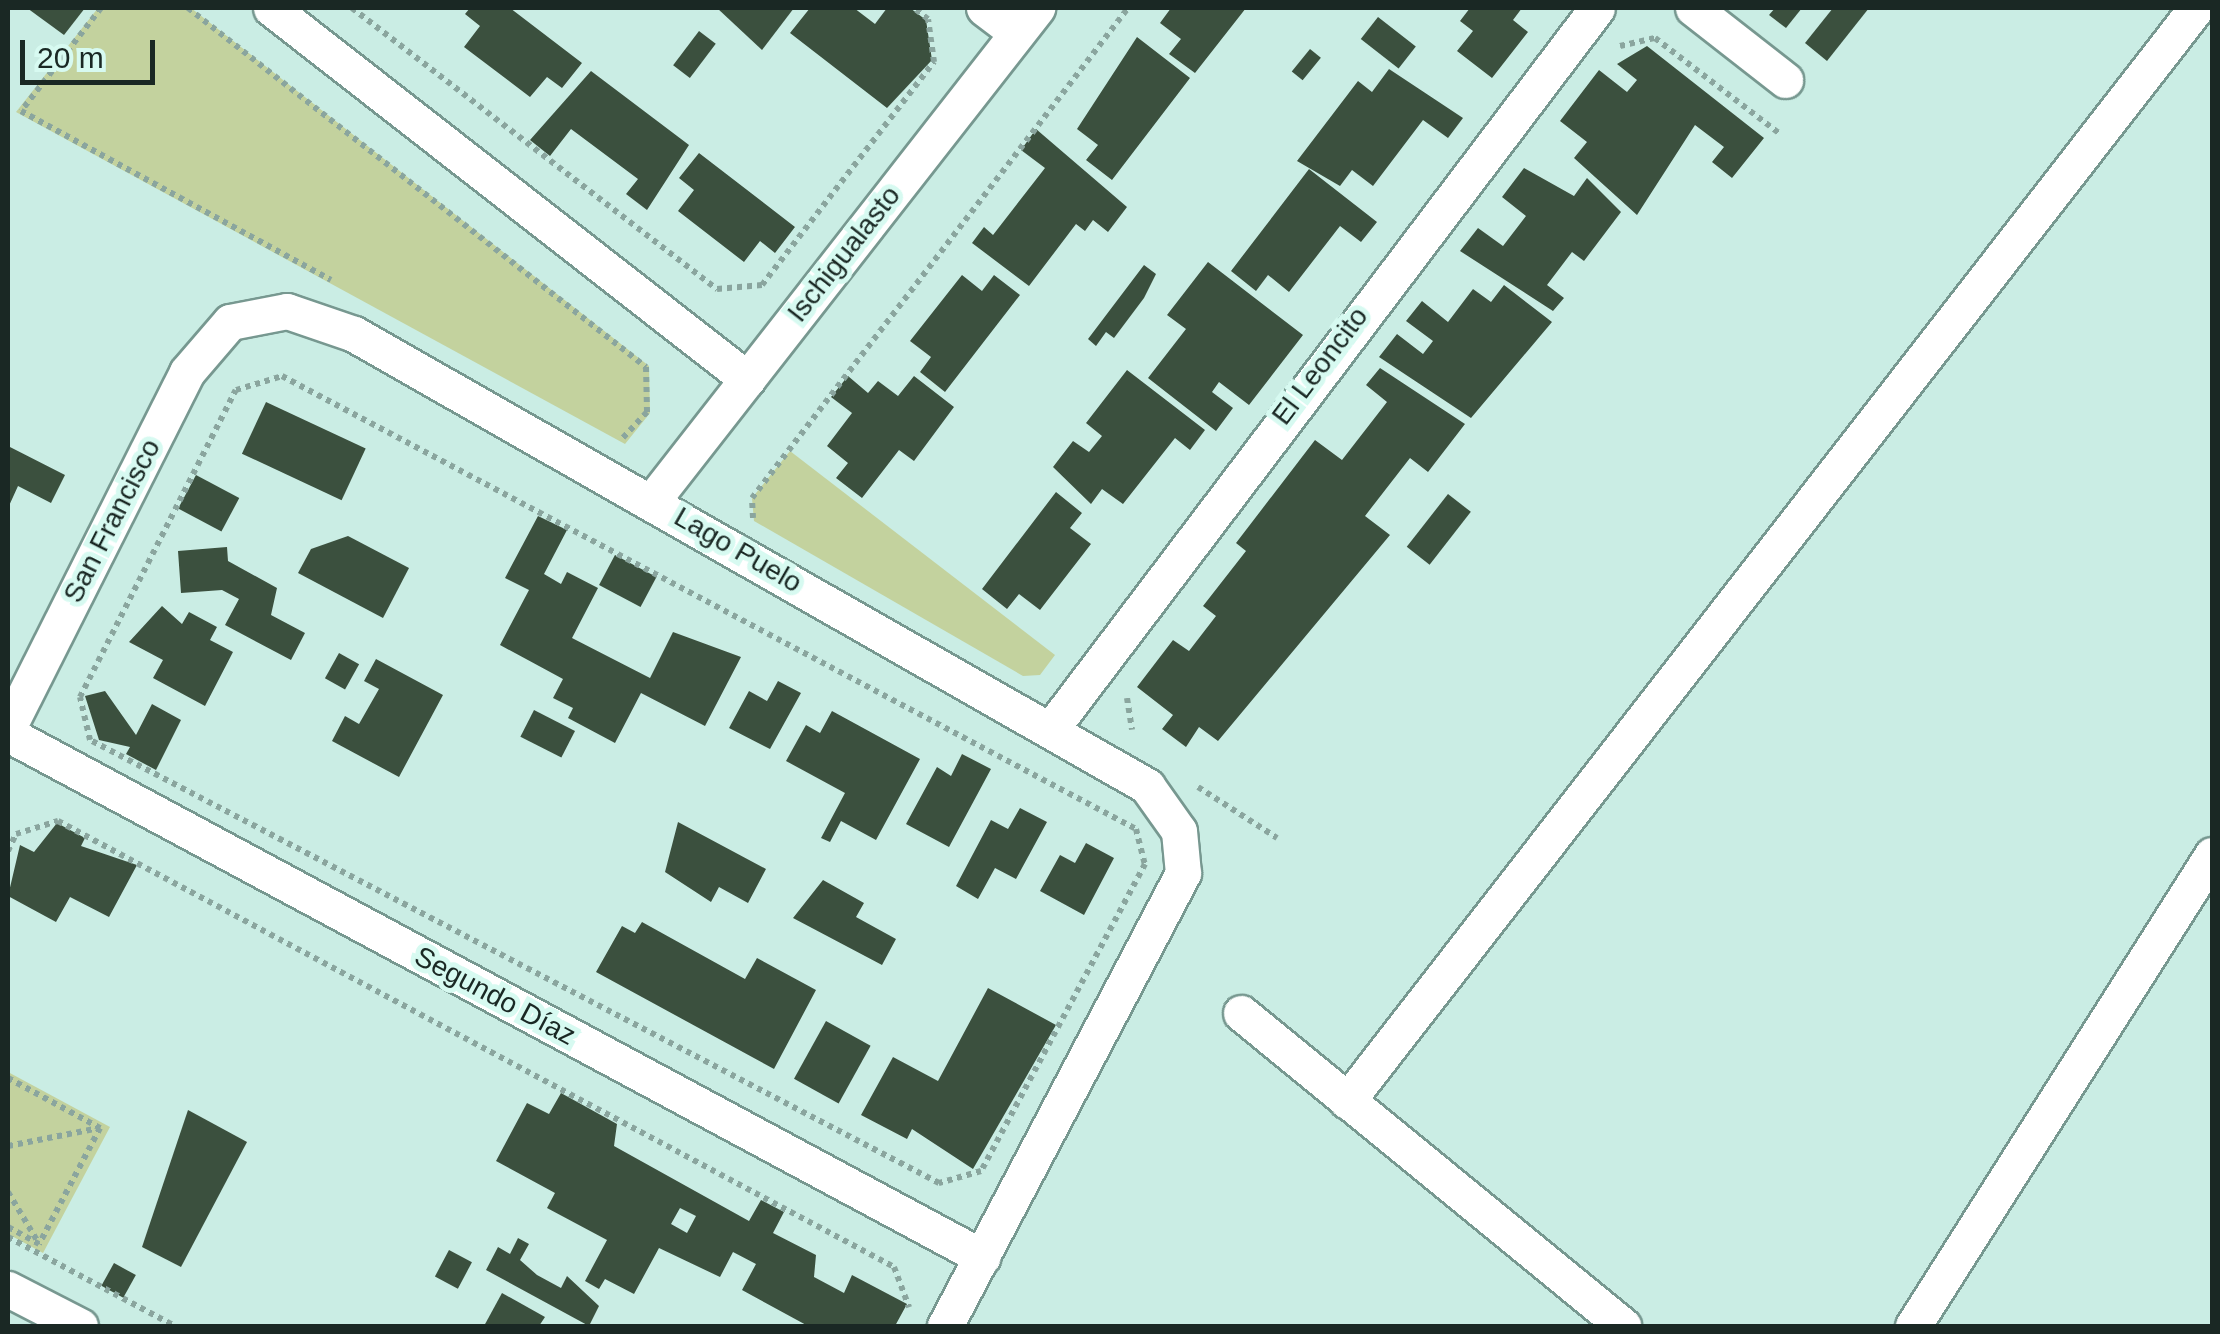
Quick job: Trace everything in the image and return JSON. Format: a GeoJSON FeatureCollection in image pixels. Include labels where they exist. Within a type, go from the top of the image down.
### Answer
{"type":"FeatureCollection","features":[{"type":"Feature","properties":{"kind":"street"},"geometry":{"type":"LineString","coordinates":[[271,8],[747,379]]}},
{"type":"Feature","properties":{"kind":"street"},"geometry":{"type":"LineString","coordinates":[[984,8],[1027,20]]}},
{"type":"Feature","properties":{"kind":"street","name":"El Leoncito"},"geometry":{"type":"LineString","coordinates":[[1051,729],[1596,8]]}},
{"type":"Feature","properties":{"kind":"street"},"geometry":{"type":"LineString","coordinates":[[1693,8],[1785,80]]}},
{"type":"Feature","properties":{"kind":"street"},"geometry":{"type":"LineString","coordinates":[[1347,1102],[2196,8]]}},
{"type":"Feature","properties":{"kind":"street","name":"Ischigualasto"},"geometry":{"type":"LineString","coordinates":[[652,500],[1027,20]]}},
{"type":"Feature","properties":{"kind":"street","name":"Lago Puelo"},"geometry":{"type":"LineString","coordinates":[[230,322],[288,312],[354,334],[652,500],[1147,786],[1180,831],[1183,873],[982,1257]]}},
{"type":"Feature","properties":{"kind":"street","name":"San Francisco"},"geometry":{"type":"LineString","coordinates":[[8,731],[187,372],[230,322]]}},
{"type":"Feature","properties":{"kind":"street","name":"Segundo Díaz"},"geometry":{"type":"LineString","coordinates":[[8,731],[982,1257]]}},
{"type":"Feature","properties":{"kind":"street"},"geometry":{"type":"LineString","coordinates":[[1913,1326],[2212,855]]}},
{"type":"Feature","properties":{"kind":"street"},"geometry":{"type":"LineString","coordinates":[[1241,1014],[1622,1326]]}},
{"type":"Feature","properties":{"kind":"street"},"geometry":{"type":"LineString","coordinates":[[945,1326],[982,1257]]}},
{"type":"Feature","properties":{"kind":"street"},"geometry":{"type":"LineString","coordinates":[[8,1288],[80,1326]]}},
{"type":"Feature","properties":{"kind":"path"},"geometry":{"type":"LineString","coordinates":[[101,8],[21,111],[348,290]]}},
{"type":"Feature","properties":{"kind":"path"},"geometry":{"type":"LineString","coordinates":[[188,8],[646,368],[648,412],[624,440],[606,430]]}},
{"type":"Feature","properties":{"kind":"path"},"geometry":{"type":"LineString","coordinates":[[352,8],[717,288],[762,284],[934,62],[928,19],[914,8]]}},
{"type":"Feature","properties":{"kind":"path"},"geometry":{"type":"LineString","coordinates":[[770,531],[754,522],[752,498],[1128,8]]}},
{"type":"Feature","properties":{"kind":"path"},"geometry":{"type":"LineString","coordinates":[[1612,48],[1655,38],[1780,134]]}},
{"type":"Feature","properties":{"kind":"path"},"geometry":{"type":"LineString","coordinates":[[282,376],[1136,829],[1146,864],[981,1170],[940,1183],[90,740],[80,696],[236,390],[282,376]]}},
{"type":"Feature","properties":{"kind":"path"},"geometry":{"type":"LineString","coordinates":[[1125,686],[1134,746]]}},
{"type":"Feature","properties":{"kind":"path"},"geometry":{"type":"LineString","coordinates":[[1182,776],[1277,838]]}},
{"type":"Feature","properties":{"kind":"path"},"geometry":{"type":"LineString","coordinates":[[8,851],[16,834],[58,821],[894,1267],[911,1304],[905,1316]]}},
{"type":"Feature","properties":{"kind":"path"},"geometry":{"type":"LineString","coordinates":[[8,1078],[100,1128]]}},
{"type":"Feature","properties":{"kind":"path"},"geometry":{"type":"LineString","coordinates":[[8,1146],[100,1128]]}},
{"type":"Feature","properties":{"kind":"path"},"geometry":{"type":"LineString","coordinates":[[39,1244],[100,1128]]}},
{"type":"Feature","properties":{"kind":"path"},"geometry":{"type":"LineString","coordinates":[[8,1192],[39,1244]]}},
{"type":"Feature","properties":{"kind":"path"},"geometry":{"type":"LineString","coordinates":[[8,1227],[39,1244]]}},
{"type":"Feature","properties":{"kind":"path"},"geometry":{"type":"LineString","coordinates":[[8,1237],[175,1326]]}},
{"type":"Feature","properties":{"kind":"green space"},"geometry":{"type":"Polygon","coordinates":[[[98,8],[191,8],[649,366],[650,413],[625,444],[16,112],[98,8]]]}},
{"type":"Feature","properties":{"kind":"green space"},"geometry":{"type":"Polygon","coordinates":[[[790,451],[1055,655],[1040,675],[1023,676],[754,521],[752,498],[790,451]]]}},
{"type":"Feature","properties":{"kind":"green space"},"geometry":{"type":"Polygon","coordinates":[[[8,1072],[110,1127],[43,1253],[8,1234],[8,1072]]]}},
{"type":"Feature","properties":{"kind":"building"},"geometry":{"type":"Polygon","coordinates":[[[27,8],[85,8],[64,35],[27,8]]]}},
{"type":"Feature","properties":{"kind":"building"},"geometry":{"type":"Polygon","coordinates":[[[470,8],[510,8],[582,63],[562,88],[547,77],[530,97],[464,47],[480,26],[465,14],[470,8]]]}},
{"type":"Feature","properties":{"kind":"building"},"geometry":{"type":"Polygon","coordinates":[[[717,8],[794,8],[762,50],[717,8]]]}},
{"type":"Feature","properties":{"kind":"building"},"geometry":{"type":"Polygon","coordinates":[[[810,8],[854,8],[875,24],[887,8],[910,8],[926,20],[932,60],[887,108],[790,33],[810,8]]]}},
{"type":"Feature","properties":{"kind":"building"},"geometry":{"type":"Polygon","coordinates":[[[1171,8],[1246,8],[1195,73],[1169,54],[1181,39],[1160,23],[1171,8]]]}},
{"type":"Feature","properties":{"kind":"building"},"geometry":{"type":"Polygon","coordinates":[[[1470,8],[1522,8],[1513,20],[1528,32],[1492,78],[1457,51],[1473,31],[1460,21],[1470,8]]]}},
{"type":"Feature","properties":{"kind":"building"},"geometry":{"type":"Polygon","coordinates":[[[1775,8],[1802,8],[1786,28],[1769,15],[1775,8]]]}},
{"type":"Feature","properties":{"kind":"building"},"geometry":{"type":"Polygon","coordinates":[[[1833,8],[1869,8],[1827,61],[1805,43],[1833,8]]]}},
{"type":"Feature","properties":{"kind":"building"},"geometry":{"type":"Polygon","coordinates":[[[1378,17],[1416,47],[1399,69],[1361,39],[1378,17]]]}},
{"type":"Feature","properties":{"kind":"building"},"geometry":{"type":"Polygon","coordinates":[[[699,31],[716,44],[690,78],[673,65],[699,31]]]}},
{"type":"Feature","properties":{"kind":"building"},"geometry":{"type":"Polygon","coordinates":[[[1137,37],[1190,78],[1112,180],[1086,160],[1098,145],[1077,129],[1137,37]]]}},
{"type":"Feature","properties":{"kind":"building"},"geometry":{"type":"Polygon","coordinates":[[[1647,46],[1764,138],[1732,178],[1712,162],[1724,147],[1695,125],[1637,215],[1574,158],[1587,142],[1560,121],[1599,70],[1627,92],[1637,80],[1617,64],[1647,46]]]}},
{"type":"Feature","properties":{"kind":"building"},"geometry":{"type":"Polygon","coordinates":[[[1310,49],[1321,58],[1303,80],[1292,72],[1310,49]]]}},
{"type":"Feature","properties":{"kind":"building"},"geometry":{"type":"Polygon","coordinates":[[[1389,69],[1463,118],[1448,138],[1423,120],[1373,186],[1352,170],[1340,186],[1297,161],[1358,81],[1372,92],[1389,69]]]}},
{"type":"Feature","properties":{"kind":"building"},"geometry":{"type":"Polygon","coordinates":[[[591,71],[689,145],[647,210],[626,194],[638,179],[571,129],[550,156],[530,140],[591,71]]]}},
{"type":"Feature","properties":{"kind":"building"},"geometry":{"type":"Polygon","coordinates":[[[1036,129],[1127,207],[1108,232],[1093,220],[1085,231],[1076,224],[1029,286],[972,243],[984,227],[993,235],[1045,168],[1021,150],[1036,129]]]}},
{"type":"Feature","properties":{"kind":"building"},"geometry":{"type":"Polygon","coordinates":[[[699,153],[795,227],[775,253],[760,241],[744,262],[678,211],[694,190],[679,178],[699,153]]]}},
{"type":"Feature","properties":{"kind":"building"},"geometry":{"type":"Polygon","coordinates":[[[1524,168],[1574,196],[1587,178],[1621,212],[1584,261],[1572,252],[1547,285],[1564,298],[1553,311],[1460,251],[1478,228],[1503,246],[1526,216],[1502,197],[1524,168]]]}},
{"type":"Feature","properties":{"kind":"building"},"geometry":{"type":"Polygon","coordinates":[[[1309,169],[1377,222],[1361,242],[1340,226],[1289,292],[1268,275],[1256,291],[1231,271],[1309,169]]]}},
{"type":"Feature","properties":{"kind":"building"},"geometry":{"type":"Polygon","coordinates":[[[1208,262],[1303,335],[1249,405],[1219,382],[1212,392],[1233,408],[1216,431],[1148,378],[1186,329],[1167,315],[1208,262]]]}},
{"type":"Feature","properties":{"kind":"building"},"geometry":{"type":"Polygon","coordinates":[[[1144,265],[1156,274],[1144,298],[1114,338],[1106,332],[1096,346],[1088,339],[1144,265]]]}},
{"type":"Feature","properties":{"kind":"building"},"geometry":{"type":"Polygon","coordinates":[[[962,275],[982,291],[994,275],[1020,295],[945,392],[920,372],[931,357],[910,341],[962,275]]]}},
{"type":"Feature","properties":{"kind":"building"},"geometry":{"type":"Polygon","coordinates":[[[1504,285],[1552,322],[1471,418],[1379,357],[1397,334],[1423,354],[1433,341],[1406,321],[1422,301],[1448,322],[1473,289],[1491,302],[1504,285]]]}},
{"type":"Feature","properties":{"kind":"building"},"geometry":{"type":"Polygon","coordinates":[[[1380,368],[1465,424],[1428,472],[1410,458],[1365,516],[1390,535],[1218,741],[1199,727],[1186,747],[1162,729],[1173,715],[1137,687],[1173,640],[1189,651],[1216,616],[1203,606],[1246,551],[1236,543],[1315,440],[1342,460],[1387,402],[1366,385],[1380,368]]]}},
{"type":"Feature","properties":{"kind":"building"},"geometry":{"type":"Polygon","coordinates":[[[1127,370],[1205,430],[1190,450],[1175,438],[1123,504],[1102,489],[1091,504],[1053,467],[1073,441],[1089,452],[1102,436],[1086,423],[1127,370]]]}},
{"type":"Feature","properties":{"kind":"building"},"geometry":{"type":"Polygon","coordinates":[[[848,376],[868,393],[878,381],[898,396],[914,376],[954,407],[914,461],[899,450],[862,498],[836,478],[848,463],[827,446],[852,413],[831,397],[848,376]]]}},
{"type":"Feature","properties":{"kind":"building"},"geometry":{"type":"Polygon","coordinates":[[[266,402],[366,448],[342,500],[242,454],[266,402]]]}},
{"type":"Feature","properties":{"kind":"building"},"geometry":{"type":"Polygon","coordinates":[[[8,446],[65,475],[51,503],[18,486],[8,508],[8,446]]]}},
{"type":"Feature","properties":{"kind":"building"},"geometry":{"type":"Polygon","coordinates":[[[196,475],[239,498],[221,532],[178,509],[196,475]]]}},
{"type":"Feature","properties":{"kind":"building"},"geometry":{"type":"Polygon","coordinates":[[[1056,492],[1082,513],[1070,528],[1091,544],[1040,610],[1019,594],[1007,609],[982,589],[1056,492]]]}},
{"type":"Feature","properties":{"kind":"building"},"geometry":{"type":"Polygon","coordinates":[[[1448,494],[1471,512],[1430,565],[1407,547],[1448,494]]]}},
{"type":"Feature","properties":{"kind":"building"},"geometry":{"type":"Polygon","coordinates":[[[538,516],[567,530],[544,574],[561,584],[567,572],[598,588],[572,638],[650,678],[673,632],[741,657],[705,726],[641,693],[615,743],[568,718],[573,708],[553,698],[563,679],[500,645],[529,590],[505,578],[538,516]]]}},
{"type":"Feature","properties":{"kind":"building"},"geometry":{"type":"Polygon","coordinates":[[[348,536],[409,568],[383,618],[298,573],[311,549],[348,536]]]}},
{"type":"Feature","properties":{"kind":"building"},"geometry":{"type":"Polygon","coordinates":[[[227,547],[228,561],[277,588],[271,615],[305,633],[291,660],[225,625],[239,599],[222,590],[181,593],[178,551],[227,547]]]}},
{"type":"Feature","properties":{"kind":"building"},"geometry":{"type":"Polygon","coordinates":[[[615,555],[656,577],[641,607],[599,585],[615,555]]]}},
{"type":"Feature","properties":{"kind":"building"},"geometry":{"type":"Polygon","coordinates":[[[162,606],[182,624],[189,612],[217,627],[210,640],[233,652],[205,706],[153,678],[163,660],[129,642],[162,606]]]}},
{"type":"Feature","properties":{"kind":"building"},"geometry":{"type":"Polygon","coordinates":[[[339,653],[359,664],[345,690],[325,678],[339,653]]]}},
{"type":"Feature","properties":{"kind":"building"},"geometry":{"type":"Polygon","coordinates":[[[376,659],[443,695],[399,777],[332,741],[345,716],[359,724],[379,689],[364,681],[376,659]]]}},
{"type":"Feature","properties":{"kind":"building"},"geometry":{"type":"Polygon","coordinates":[[[778,681],[801,693],[770,749],[729,728],[749,691],[767,701],[778,681]]]}},
{"type":"Feature","properties":{"kind":"building"},"geometry":{"type":"Polygon","coordinates":[[[105,691],[136,735],[152,704],[181,720],[156,770],[126,754],[130,747],[99,740],[85,696],[105,691]]]}},
{"type":"Feature","properties":{"kind":"building"},"geometry":{"type":"Polygon","coordinates":[[[534,710],[575,731],[561,758],[520,737],[534,710]]]}},
{"type":"Feature","properties":{"kind":"building"},"geometry":{"type":"Polygon","coordinates":[[[832,711],[920,759],[876,840],[841,821],[830,842],[821,838],[845,793],[786,761],[806,725],[820,733],[832,711]]]}},
{"type":"Feature","properties":{"kind":"building"},"geometry":{"type":"Polygon","coordinates":[[[962,754],[991,769],[949,847],[906,824],[937,767],[951,776],[962,754]]]}},
{"type":"Feature","properties":{"kind":"building"},"geometry":{"type":"Polygon","coordinates":[[[1020,808],[1047,822],[1016,879],[995,868],[978,899],[956,886],[991,820],[1008,829],[1020,808]]]}},
{"type":"Feature","properties":{"kind":"building"},"geometry":{"type":"Polygon","coordinates":[[[678,822],[766,869],[748,903],[719,887],[711,902],[665,872],[678,822]]]}},
{"type":"Feature","properties":{"kind":"building"},"geometry":{"type":"Polygon","coordinates":[[[57,823],[85,838],[81,846],[137,865],[109,917],[70,897],[56,922],[8,896],[20,845],[34,852],[57,823]]]}},
{"type":"Feature","properties":{"kind":"building"},"geometry":{"type":"Polygon","coordinates":[[[1086,843],[1114,858],[1084,915],[1040,891],[1060,855],[1075,863],[1086,843]]]}},
{"type":"Feature","properties":{"kind":"building"},"geometry":{"type":"Polygon","coordinates":[[[823,880],[864,903],[856,917],[896,939],[882,965],[793,918],[823,880]]]}},
{"type":"Feature","properties":{"kind":"building"},"geometry":{"type":"Polygon","coordinates":[[[642,922],[745,979],[757,958],[816,990],[774,1069],[596,972],[622,926],[635,933],[642,922]]]}},
{"type":"Feature","properties":{"kind":"building"},"geometry":{"type":"Polygon","coordinates":[[[988,988],[1056,1025],[973,1169],[912,1129],[907,1139],[861,1115],[893,1057],[938,1081],[988,988]]]}},
{"type":"Feature","properties":{"kind":"building"},"geometry":{"type":"Polygon","coordinates":[[[826,1021],[871,1046],[839,1103],[794,1079],[826,1021]]]}},
{"type":"Feature","properties":{"kind":"building"},"geometry":{"type":"Polygon","coordinates":[[[561,1093],[617,1124],[614,1146],[749,1221],[761,1200],[784,1212],[773,1233],[816,1255],[814,1277],[844,1293],[852,1275],[907,1304],[895,1326],[808,1326],[742,1290],[756,1264],[733,1252],[720,1277],[659,1248],[634,1294],[605,1279],[599,1289],[585,1281],[607,1240],[547,1208],[555,1193],[496,1161],[527,1103],[549,1114],[561,1093]],[[680,1208],[671,1224],[687,1233],[696,1216],[680,1208]]]}},
{"type":"Feature","properties":{"kind":"building"},"geometry":{"type":"Polygon","coordinates":[[[188,1110],[247,1142],[181,1267],[142,1247],[188,1110]]]}},
{"type":"Feature","properties":{"kind":"building"},"geometry":{"type":"Polygon","coordinates":[[[518,1238],[529,1244],[520,1260],[537,1275],[561,1288],[567,1276],[599,1306],[589,1326],[486,1270],[498,1247],[510,1254],[518,1238]]]}},
{"type":"Feature","properties":{"kind":"building"},"geometry":{"type":"Polygon","coordinates":[[[449,1250],[472,1262],[458,1289],[435,1276],[449,1250]]]}},
{"type":"Feature","properties":{"kind":"building"},"geometry":{"type":"Polygon","coordinates":[[[114,1263],[136,1275],[123,1298],[101,1286],[114,1263]]]}},
{"type":"Feature","properties":{"kind":"building"},"geometry":{"type":"Polygon","coordinates":[[[502,1293],[545,1317],[539,1326],[484,1326],[502,1293]]]}}]}
